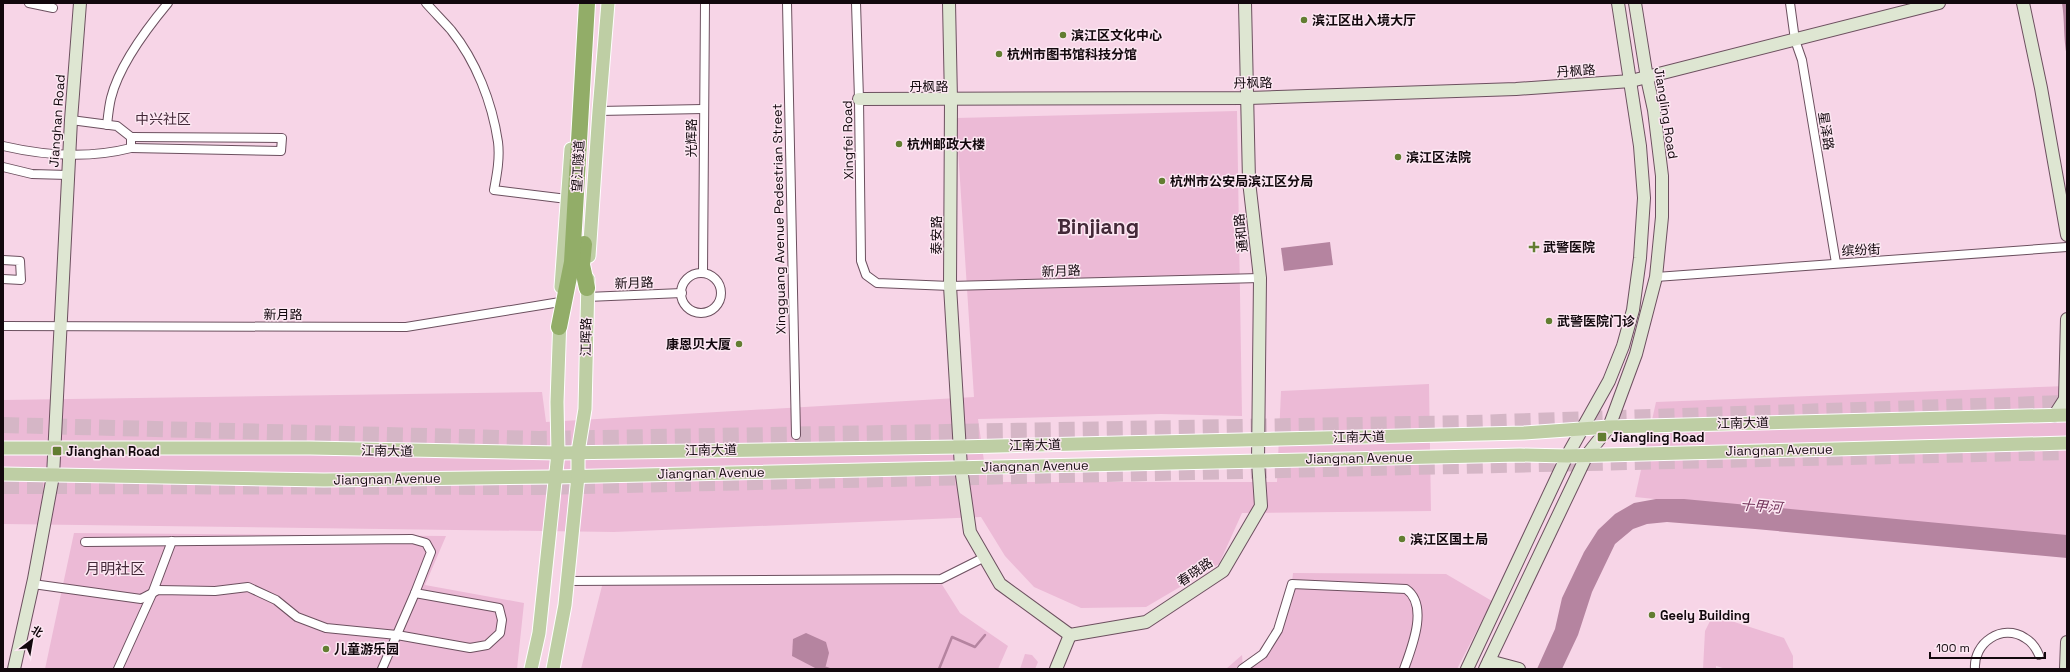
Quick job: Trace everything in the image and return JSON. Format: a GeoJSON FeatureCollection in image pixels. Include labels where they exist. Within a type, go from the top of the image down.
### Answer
{"type":"FeatureCollection","features":[{"type":"Feature","properties":{"kind":"highway","name":"望江隧道"},"geometry":{"type":"LineString","coordinates":[[559,327],[572,262],[587,3]]}},
{"type":"Feature","properties":{"kind":"highway","name":"望江隧道"},"geometry":{"type":"LineString","coordinates":[[587,292],[582,264],[597,3]]}},
{"type":"Feature","properties":{"kind":"main road","name":"江晖路"},"geometry":{"type":"LineString","coordinates":[[531,669],[538,633],[558,453],[560,302],[579,3]]}},
{"type":"Feature","properties":{"kind":"main road","name":"江晖路"},"geometry":{"type":"LineString","coordinates":[[553,669],[565,605],[578,476],[578,452],[585,409],[587,292],[598,111],[608,3]]}},
{"type":"Feature","properties":{"kind":"main road","name":"江南大道"},"geometry":{"type":"LineString","coordinates":[[3,448],[310,448],[558,453],[959,447],[2061,415]]}},
{"type":"Feature","properties":{"kind":"main road","name":"Jiangnan Avenue"},"geometry":{"type":"LineString","coordinates":[[3,474],[324,480],[555,477],[1520,455],[1587,456],[2067,443]]}},
{"type":"Feature","properties":{"kind":"street"},"geometry":{"type":"LineString","coordinates":[[29,3],[53,8]]}},
{"type":"Feature","properties":{"kind":"street","name":"Jianghan Road"},"geometry":{"type":"LineString","coordinates":[[14,669],[33,584],[53,476],[71,120],[80,3]]}},
{"type":"Feature","properties":{"kind":"street"},"geometry":{"type":"LineString","coordinates":[[107,125],[111,96],[125,65],[149,26],[168,3]]}},
{"type":"Feature","properties":{"kind":"street"},"geometry":{"type":"LineString","coordinates":[[426,3],[451,30],[471,60],[485,92],[498,142],[498,167],[494,190],[567,200]]}},
{"type":"Feature","properties":{"kind":"street","name":"光辉路"},"geometry":{"type":"LineString","coordinates":[[703,272],[703,109],[705,3]]}},
{"type":"Feature","properties":{"kind":"street","name":"Xingguang Avenue Pedestrian Street"},"geometry":{"type":"LineString","coordinates":[[787,3],[796,435]]}},
{"type":"Feature","properties":{"kind":"street","name":"Xingfei Road"},"geometry":{"type":"LineString","coordinates":[[856,3],[861,261],[866,275]]}},
{"type":"Feature","properties":{"kind":"street","name":"泰安路"},"geometry":{"type":"LineString","coordinates":[[949,3],[951,100],[950,286],[960,468]]}},
{"type":"Feature","properties":{"kind":"street","name":"通和路"},"geometry":{"type":"LineString","coordinates":[[1245,3],[1249,181],[1260,278],[1258,461]]}},
{"type":"Feature","properties":{"kind":"street"},"geometry":{"type":"LineString","coordinates":[[1467,669],[1567,456],[1583,430],[1609,380],[1623,346],[1633,310],[1640,258],[1644,198],[1631,81],[1618,3]]}},
{"type":"Feature","properties":{"kind":"street","name":"Jiangling Road"},"geometry":{"type":"LineString","coordinates":[[1487,665],[1587,456],[1609,427],[1636,354],[1656,277],[1662,217],[1662,176],[1654,110],[1647,78],[1635,3]]}},
{"type":"Feature","properties":{"kind":"street","name":"星泽路"},"geometry":{"type":"LineString","coordinates":[[1790,3],[1795,40],[1802,60],[1836,263]]}},
{"type":"Feature","properties":{"kind":"street"},"geometry":{"type":"LineString","coordinates":[[1795,40],[1939,3]]}},
{"type":"Feature","properties":{"kind":"street"},"geometry":{"type":"LineString","coordinates":[[2023,3],[2041,88],[2067,234]]}},
{"type":"Feature","properties":{"kind":"street","name":"丹枫路"},"geometry":{"type":"LineString","coordinates":[[859,99],[951,100],[1248,98],[1516,89],[1631,81],[1795,40]]}},
{"type":"Feature","properties":{"kind":"street"},"geometry":{"type":"LineString","coordinates":[[598,111],[703,109]]}},
{"type":"Feature","properties":{"kind":"street"},"geometry":{"type":"LineString","coordinates":[[3,146],[36,154],[69,156],[114,152],[131,148],[281,151],[282,138],[131,137],[117,126],[71,120]]}},
{"type":"Feature","properties":{"kind":"street"},"geometry":{"type":"LineString","coordinates":[[131,137],[131,148]]}},
{"type":"Feature","properties":{"kind":"street"},"geometry":{"type":"LineString","coordinates":[[3,167],[32,174],[68,175]]}},
{"type":"Feature","properties":{"kind":"street","name":"缤纷街"},"geometry":{"type":"LineString","coordinates":[[1656,277],[2067,247]]}},
{"type":"Feature","properties":{"kind":"street"},"geometry":{"type":"LineString","coordinates":[[3,260],[20,261],[21,280],[3,279]]}},
{"type":"Feature","properties":{"kind":"street"},"geometry":{"type":"LineString","coordinates":[[703,272],[716,278],[722,290],[719,304],[714,309],[702,313],[695,312],[685,305],[682,300],[682,286],[685,280],[696,273],[703,272]]}},
{"type":"Feature","properties":{"kind":"street","name":"新月路"},"geometry":{"type":"LineString","coordinates":[[866,275],[878,283],[950,286],[1260,278]]}},
{"type":"Feature","properties":{"kind":"street","name":"新月路"},"geometry":{"type":"LineString","coordinates":[[587,292],[682,293]]}},
{"type":"Feature","properties":{"kind":"street","name":"新月路"},"geometry":{"type":"LineString","coordinates":[[3,326],[406,327],[560,302]]}},
{"type":"Feature","properties":{"kind":"street"},"geometry":{"type":"LineString","coordinates":[[2061,415],[2065,399],[2067,319]]}},
{"type":"Feature","properties":{"kind":"street","name":"春晓路"},"geometry":{"type":"LineString","coordinates":[[1070,635],[1146,622],[1223,571],[1261,506],[1258,461]]}},
{"type":"Feature","properties":{"kind":"street"},"geometry":{"type":"LineString","coordinates":[[960,468],[970,532],[1000,584],[1070,635],[1056,669]]}},
{"type":"Feature","properties":{"kind":"street"},"geometry":{"type":"LineString","coordinates":[[85,542],[412,539],[426,542],[431,552],[415,594],[382,669]]}},
{"type":"Feature","properties":{"kind":"street"},"geometry":{"type":"LineString","coordinates":[[118,669],[152,594],[172,541]]}},
{"type":"Feature","properties":{"kind":"street"},"geometry":{"type":"LineString","coordinates":[[567,581],[941,579],[985,558]]}},
{"type":"Feature","properties":{"kind":"street"},"geometry":{"type":"LineString","coordinates":[[33,584],[141,599],[158,590],[215,591],[248,587],[276,600],[297,617],[326,628],[396,635],[470,648],[487,645],[500,633],[502,620],[499,608],[415,594]]}},
{"type":"Feature","properties":{"kind":"street"},"geometry":{"type":"LineString","coordinates":[[1242,669],[1263,654],[1278,630],[1292,584],[1406,589],[1414,594],[1419,610],[1410,652],[1404,669]]}},
{"type":"Feature","properties":{"kind":"street"},"geometry":{"type":"LineString","coordinates":[[1975,669],[1978,652],[1984,643],[1993,636],[2004,633],[2015,633],[2025,638],[2034,645],[2039,654]]}},
{"type":"Feature","properties":{"kind":"street"},"geometry":{"type":"LineString","coordinates":[[2066,669],[2067,642]]}},
{"type":"Feature","properties":{"kind":"street"},"geometry":{"type":"LineString","coordinates":[[1487,665],[1519,669]]}},
{"type":"Feature","properties":{"kind":"shaded area"},"geometry":{"type":"Polygon","coordinates":[[[2062,3],[2067,3],[2067,57],[2065,43],[2062,3]]]}},
{"type":"Feature","properties":{"kind":"shaded area"},"geometry":{"type":"Polygon","coordinates":[[[1237,111],[1242,416],[1161,414],[978,419],[987,482],[1277,482],[1281,391],[1429,384],[1431,511],[1242,513],[1219,564],[1146,607],[1081,608],[1034,587],[1005,556],[981,517],[614,532],[3,524],[3,400],[542,392],[546,422],[974,397],[956,118],[1237,111]]]}},
{"type":"Feature","properties":{"kind":"shaded area"},"geometry":{"type":"Polygon","coordinates":[[[1330,242],[1333,265],[1284,271],[1281,248],[1330,242]]]}},
{"type":"Feature","properties":{"kind":"shaded area"},"geometry":{"type":"Polygon","coordinates":[[[2067,386],[2067,541],[1635,497],[1656,402],[2067,386]]]}},
{"type":"Feature","properties":{"kind":"shaded area"},"geometry":{"type":"Polygon","coordinates":[[[1656,499],[1684,499],[2067,535],[2067,558],[1755,529],[1667,522],[1647,524],[1633,529],[1615,544],[1592,592],[1578,635],[1562,669],[1537,669],[1555,629],[1562,598],[1584,552],[1598,530],[1615,514],[1634,503],[1656,499]]]}},
{"type":"Feature","properties":{"kind":"shaded area"},"geometry":{"type":"Polygon","coordinates":[[[74,533],[446,536],[425,585],[524,603],[517,669],[45,669],[74,533]]]}},
{"type":"Feature","properties":{"kind":"shaded area"},"geometry":{"type":"Polygon","coordinates":[[[1293,573],[1446,574],[1492,601],[1457,669],[1226,669],[1242,655],[1243,668],[1261,656],[1269,646],[1275,637],[1284,616],[1293,573]]]}},
{"type":"Feature","properties":{"kind":"shaded area"},"geometry":{"type":"Polygon","coordinates":[[[603,582],[941,583],[960,613],[1008,646],[998,669],[581,669],[603,582]]]}},
{"type":"Feature","properties":{"kind":"shaded area"},"geometry":{"type":"Polygon","coordinates":[[[1719,617],[1784,638],[1793,656],[1793,669],[1726,669],[1716,666],[1716,669],[1703,669],[1705,631],[1711,619],[1719,617]]]}},
{"type":"Feature","properties":{"kind":"shaded area"},"geometry":{"type":"Polygon","coordinates":[[[806,633],[826,642],[829,653],[825,669],[817,669],[792,656],[793,639],[806,633]]]}},
{"type":"Feature","properties":{"kind":"shaded area"},"geometry":{"type":"Polygon","coordinates":[[[1025,654],[1032,655],[1038,662],[1035,669],[1020,669],[1025,654]]]}},
{"type":"Feature","properties":{"kind":"waterway"},"geometry":{"type":"LineString","coordinates":[[939,669],[952,637],[975,647],[985,635]]}},
{"type":"Feature","properties":{"kind":"tunnel"},"geometry":{"type":"LineString","coordinates":[[3,425],[539,439],[1472,423],[2067,403]]}},
{"type":"Feature","properties":{"kind":"tunnel"},"geometry":{"type":"LineString","coordinates":[[3,486],[539,487],[2067,452]]}},
{"type":"Feature","properties":{"kind":"place","name":"滨江区出入境大厅"},"geometry":{"type":"Point","coordinates":[1304,20]}},
{"type":"Feature","properties":{"kind":"place","name":"滨江区文化中心"},"geometry":{"type":"Point","coordinates":[1063,35]}},
{"type":"Feature","properties":{"kind":"place","name":"杭州市图书馆科技分馆"},"geometry":{"type":"Point","coordinates":[999,54]}},
{"type":"Feature","properties":{"kind":"place","name":"杭州邮政大楼"},"geometry":{"type":"Point","coordinates":[899,144]}},
{"type":"Feature","properties":{"kind":"place","name":"滨江区法院"},"geometry":{"type":"Point","coordinates":[1398,157]}},
{"type":"Feature","properties":{"kind":"place","name":"杭州市公安局滨江区分局"},"geometry":{"type":"Point","coordinates":[1162,181]}},
{"type":"Feature","properties":{"kind":"place","name":"武警医院"},"geometry":{"type":"Point","coordinates":[1534,247]}},
{"type":"Feature","properties":{"kind":"place","name":"武警医院门诊"},"geometry":{"type":"Point","coordinates":[1549,321]}},
{"type":"Feature","properties":{"kind":"place","name":"康恩贝大厦"},"geometry":{"type":"Point","coordinates":[739,344]}},
{"type":"Feature","properties":{"kind":"place","name":"Jiangling Road"},"geometry":{"type":"Point","coordinates":[1602,437]}},
{"type":"Feature","properties":{"kind":"place","name":"Jianghan Road"},"geometry":{"type":"Point","coordinates":[57,451]}},
{"type":"Feature","properties":{"kind":"place","name":"滨江区国土局"},"geometry":{"type":"Point","coordinates":[1402,539]}},
{"type":"Feature","properties":{"kind":"place","name":"Geely Building"},"geometry":{"type":"Point","coordinates":[1652,615]}},
{"type":"Feature","properties":{"kind":"place","name":"儿童游乐园"},"geometry":{"type":"Point","coordinates":[326,649]}},
{"type":"Feature","properties":{"kind":"district","name":"中兴社区"},"geometry":{"type":"Point","coordinates":[163,119]}},
{"type":"Feature","properties":{"kind":"district","name":"Binjiang"},"geometry":{"type":"Point","coordinates":[1098,226]}},
{"type":"Feature","properties":{"kind":"district","name":"月明社区"},"geometry":{"type":"Point","coordinates":[115,568]}},
{"type":"Feature","properties":{"kind":"water label","name":"十甲河"},"geometry":{"type":"Point","coordinates":[1761,506]}}]}
